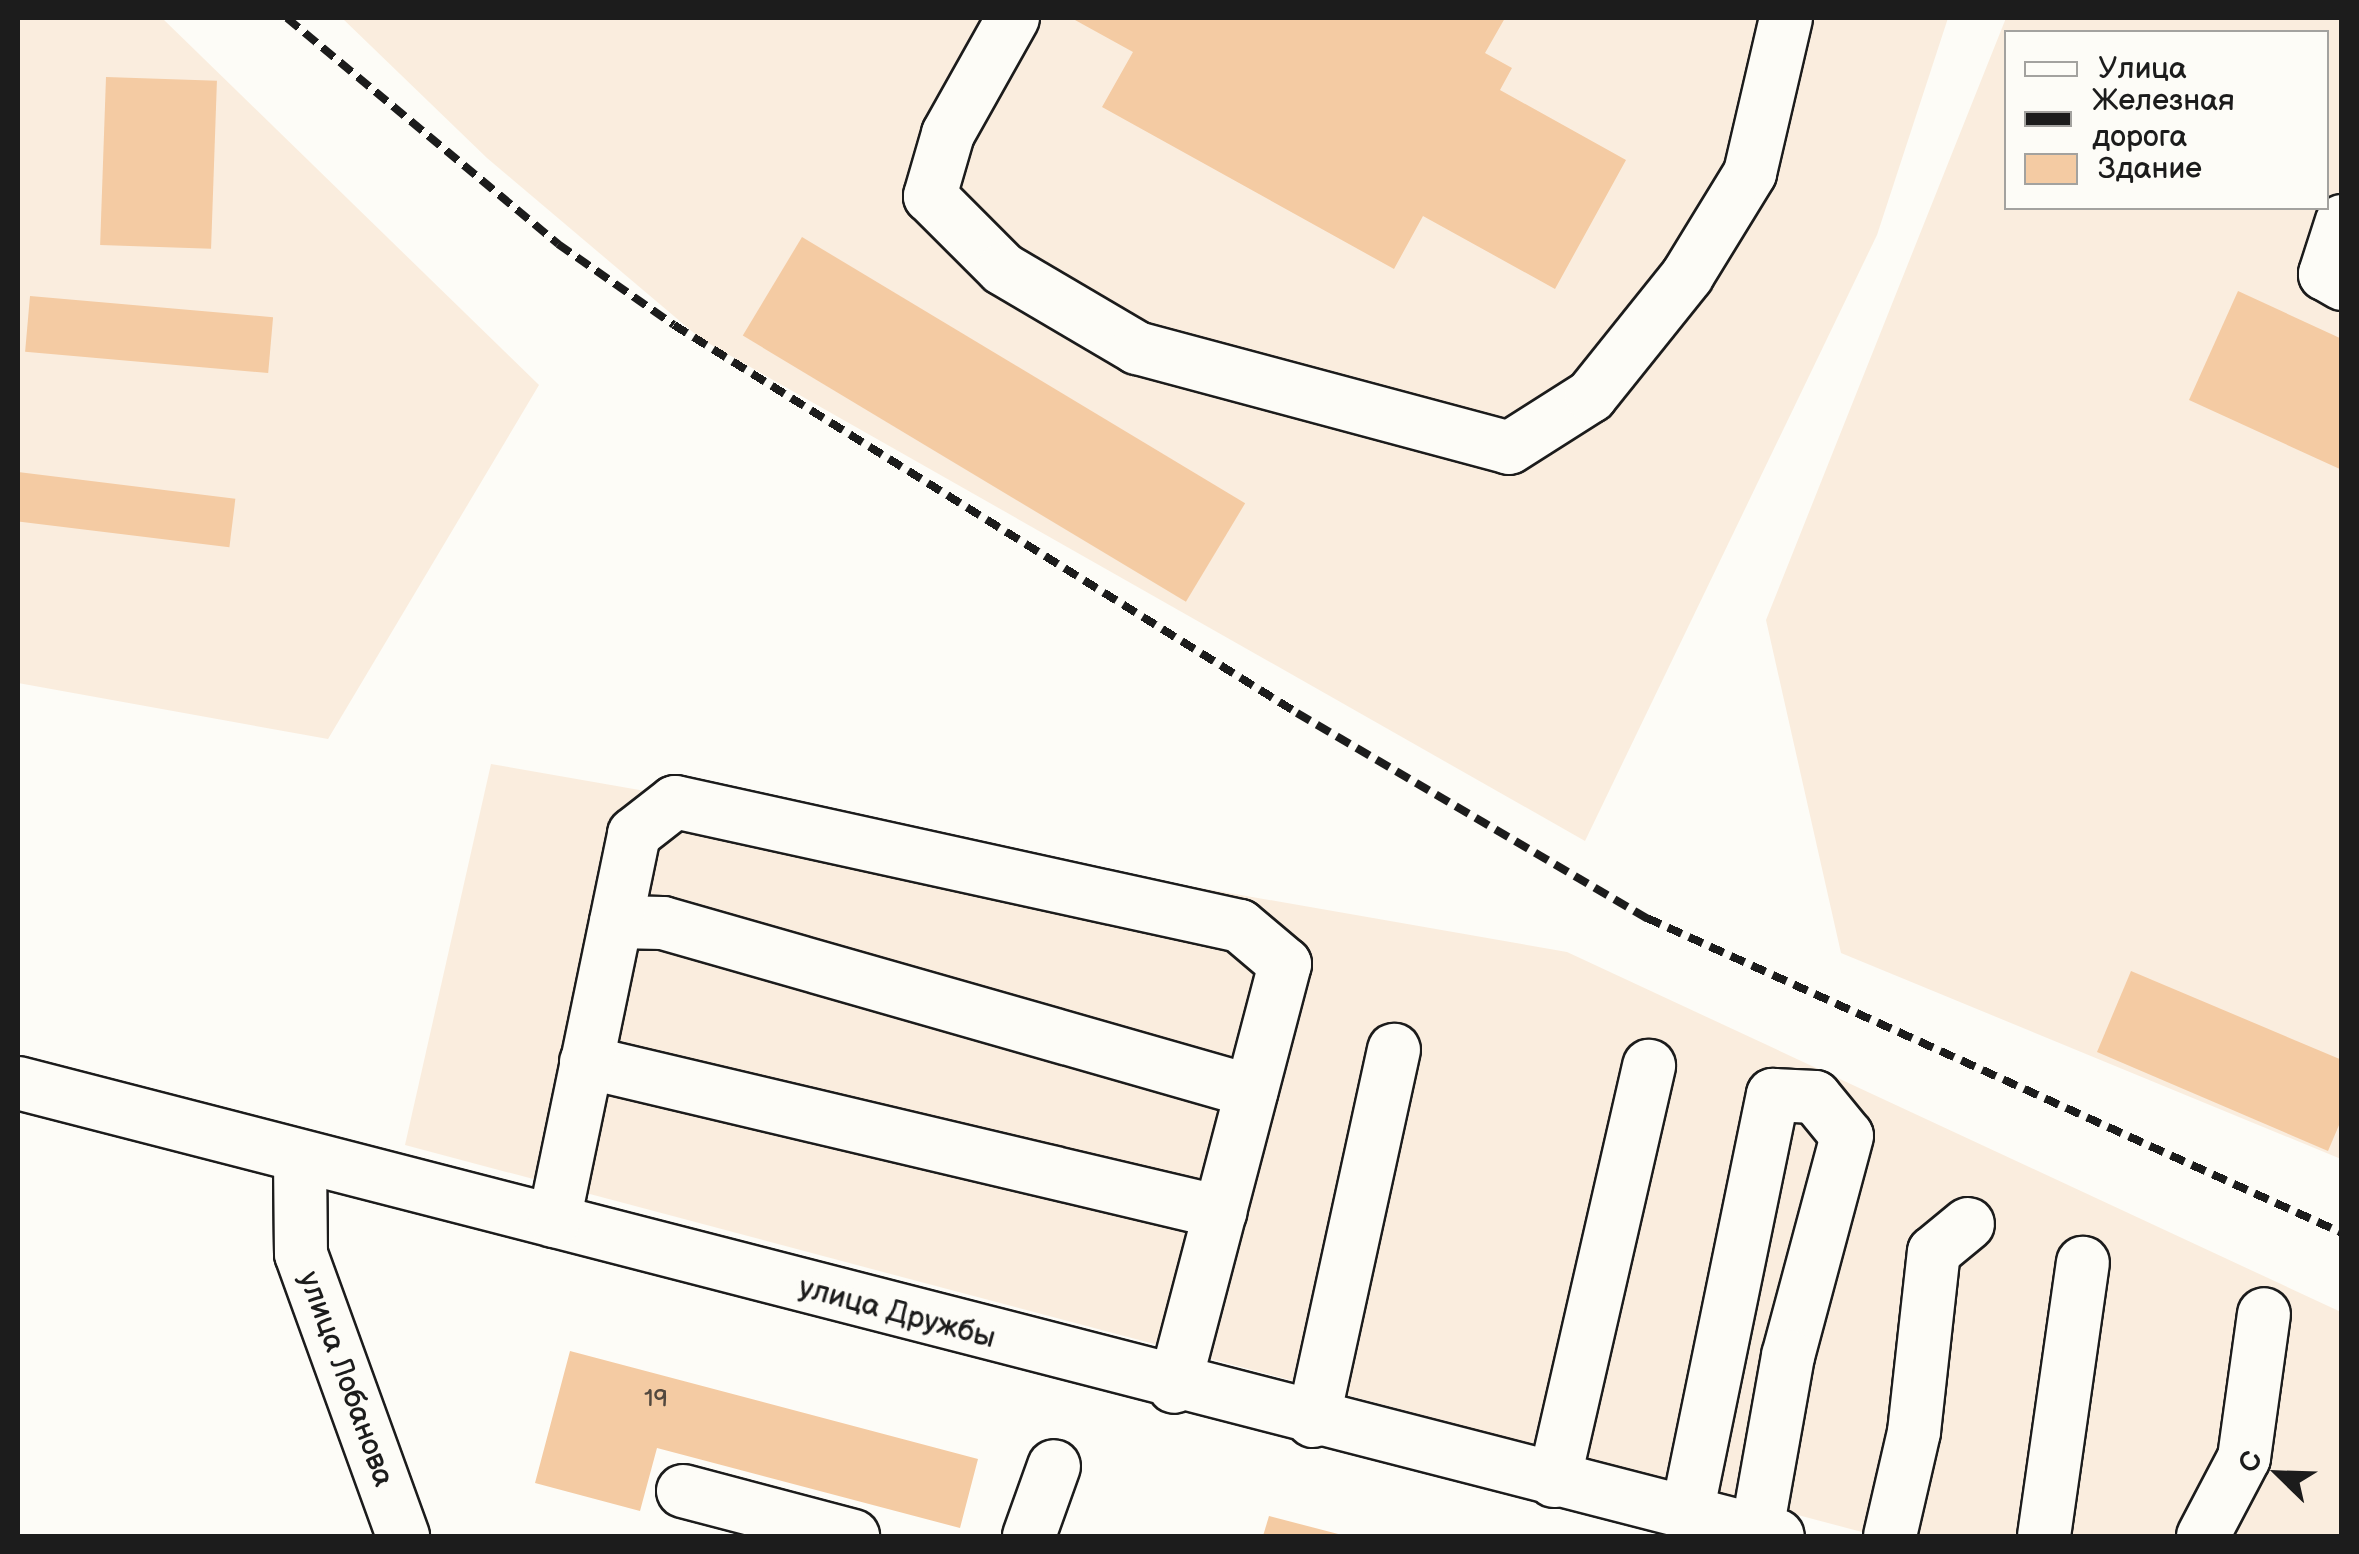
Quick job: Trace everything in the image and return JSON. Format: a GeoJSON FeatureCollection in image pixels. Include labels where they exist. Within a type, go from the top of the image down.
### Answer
{"type":"FeatureCollection","features":[{"type":"Feature","properties":{"kind":"street"},"geometry":{"type":"LineString","coordinates":[[1014,18],[948,134],[930,196],[1003,270],[1137,348],[1509,448],[1591,396],[1688,276],[1750,174],[1786,18]]}},
{"type":"Feature","properties":{"kind":"street"},"geometry":{"type":"LineString","coordinates":[[2342,221],[2325,274],[2342,284]]}},
{"type":"Feature","properties":{"kind":"street"},"geometry":{"type":"LineString","coordinates":[[554,1222],[634,834],[674,802],[1240,926],[1284,964],[1174,1386]]}},
{"type":"Feature","properties":{"kind":"street"},"geometry":{"type":"LineString","coordinates":[[616,922],[663,922],[1252,1091]]}},
{"type":"Feature","properties":{"kind":"street"},"geometry":{"type":"LineString","coordinates":[[1313,1421],[1394,1050]]}},
{"type":"Feature","properties":{"kind":"street"},"geometry":{"type":"LineString","coordinates":[[586,1062],[1220,1212]]}},
{"type":"Feature","properties":{"kind":"street"},"geometry":{"type":"LineString","coordinates":[[1554,1480],[1649,1066]]}},
{"type":"Feature","properties":{"kind":"street","name":"улица Дружбы"},"geometry":{"type":"LineString","coordinates":[[18,1083],[300,1160],[1764,1535]]}},
{"type":"Feature","properties":{"kind":"street"},"geometry":{"type":"LineString","coordinates":[[1687,1513],[1773,1095],[1815,1097],[1847,1136],[1788,1356],[1764,1535]]}},
{"type":"Feature","properties":{"kind":"street","name":"улица Лобанова"},"geometry":{"type":"LineString","coordinates":[[300,1160],[301,1254],[403,1536]]}},
{"type":"Feature","properties":{"kind":"street"},"geometry":{"type":"LineString","coordinates":[[1890,1536],[1914,1432],[1934,1252],[1968,1224]]}},
{"type":"Feature","properties":{"kind":"street"},"geometry":{"type":"LineString","coordinates":[[2044,1536],[2083,1263]]}},
{"type":"Feature","properties":{"kind":"street"},"geometry":{"type":"LineString","coordinates":[[2203,1536],[2244,1458],[2264,1314]]}},
{"type":"Feature","properties":{"kind":"street"},"geometry":{"type":"LineString","coordinates":[[1029,1536],[1054,1466]]}},
{"type":"Feature","properties":{"kind":"street"},"geometry":{"type":"LineString","coordinates":[[683,1491],[853,1536]]}},
{"type":"Feature","properties":{"kind":"shaded area"},"geometry":{"type":"Polygon","coordinates":[[[18,18],[162,18],[539,385],[328,739],[18,683],[18,18]]]}},
{"type":"Feature","properties":{"kind":"shaded area"},"geometry":{"type":"Polygon","coordinates":[[[342,18],[1948,18],[1877,235],[1585,841],[701,339],[487,158],[342,18]]]}},
{"type":"Feature","properties":{"kind":"shaded area"},"geometry":{"type":"Polygon","coordinates":[[[2006,18],[2341,18],[2341,1159],[1841,953],[1766,620],[2006,18]]]}},
{"type":"Feature","properties":{"kind":"shaded area"},"geometry":{"type":"Polygon","coordinates":[[[491,764],[1567,952],[2341,1312],[2341,1536],[1877,1536],[405,1145],[491,764]]]}},
{"type":"Feature","properties":{"kind":"building"},"geometry":{"type":"Polygon","coordinates":[[[1505,18],[1485,53],[1512,68],[1500,90],[1626,160],[1555,289],[1423,216],[1394,269],[1102,107],[1133,52],[1075,20],[1505,18]]]}},
{"type":"Feature","properties":{"kind":"building"},"geometry":{"type":"Polygon","coordinates":[[[106,77],[217,81],[211,249],[100,245],[106,77]]]}},
{"type":"Feature","properties":{"kind":"building"},"geometry":{"type":"Polygon","coordinates":[[[802,237],[1245,503],[1186,602],[743,336],[802,237]]]}},
{"type":"Feature","properties":{"kind":"building"},"geometry":{"type":"Polygon","coordinates":[[[2238,291],[2342,339],[2342,470],[2189,400],[2238,291]]]}},
{"type":"Feature","properties":{"kind":"building"},"geometry":{"type":"Polygon","coordinates":[[[30,296],[273,317],[268,373],[25,352],[30,296]]]}},
{"type":"Feature","properties":{"kind":"building"},"geometry":{"type":"Polygon","coordinates":[[[18,472],[235,499],[229,547],[18,521],[18,472]]]}},
{"type":"Feature","properties":{"kind":"building"},"geometry":{"type":"Polygon","coordinates":[[[2131,971],[2342,1060],[2342,1118],[2328,1151],[2097,1052],[2131,971]]]}},
{"type":"Feature","properties":{"kind":"building"},"geometry":{"type":"Polygon","coordinates":[[[570,1351],[978,1459],[960,1528],[657,1448],[640,1511],[535,1483],[570,1351]]]}},
{"type":"Feature","properties":{"kind":"building"},"geometry":{"type":"Polygon","coordinates":[[[1269,1516],[1342,1535],[1342,1536],[1263,1536],[1269,1516]]]}},
{"type":"Feature","properties":{"kind":"railway"},"geometry":{"type":"LineString","coordinates":[[287,18],[558,244],[674,325],[1297,713],[1647,918],[2342,1233]]}}]}
